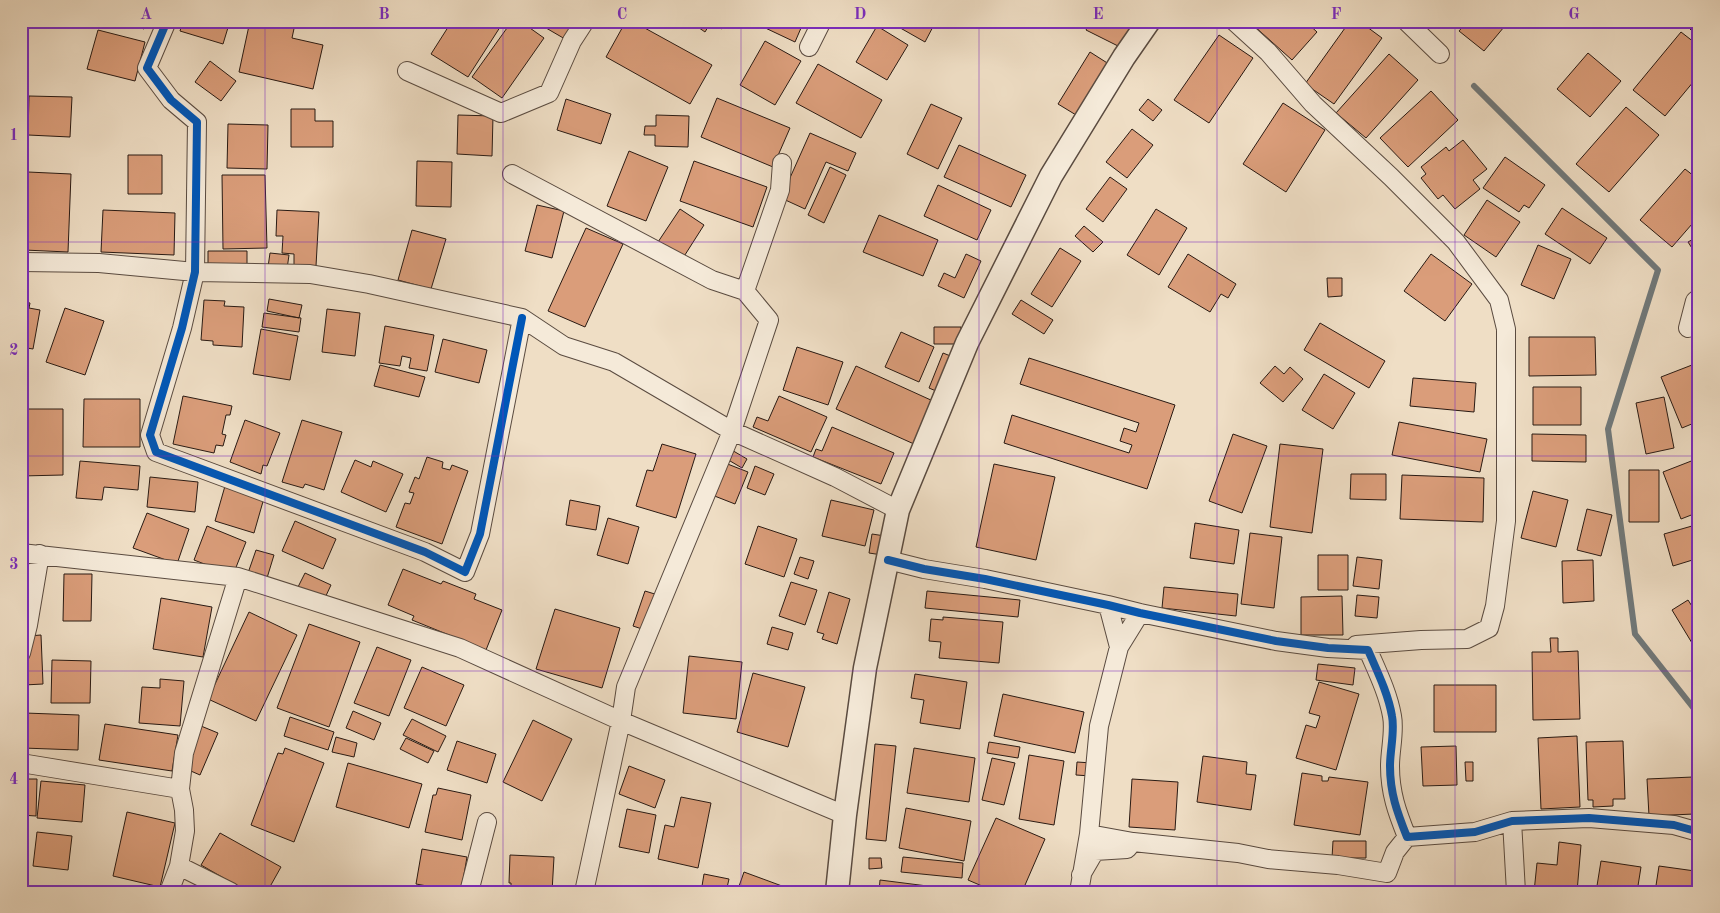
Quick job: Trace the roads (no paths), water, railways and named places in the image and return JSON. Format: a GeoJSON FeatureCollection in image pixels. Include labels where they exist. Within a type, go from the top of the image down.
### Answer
{"type":"FeatureCollection","features":[{"type":"Feature","properties":{"kind":"street"},"geometry":{"type":"LineString","coordinates":[[167,21],[147,68],[171,100],[197,122],[195,272],[182,328],[150,435],[156,452],[425,552],[465,572],[480,534],[522,318]]}},
{"type":"Feature","properties":{"kind":"street"},"geometry":{"type":"LineString","coordinates":[[406,71],[501,113],[549,93],[572,40],[585,21]]}},
{"type":"Feature","properties":{"kind":"street"},"geometry":{"type":"LineString","coordinates":[[809,47],[822,21]]}},
{"type":"Feature","properties":{"kind":"street"},"geometry":{"type":"LineString","coordinates":[[837,892],[864,668],[898,510],[967,343],[1051,176],[1124,57],[1149,21]]}},
{"type":"Feature","properties":{"kind":"street"},"geometry":{"type":"LineString","coordinates":[[1234,21],[1268,52],[1314,104],[1456,242],[1499,300],[1506,329],[1506,521],[1495,606],[1489,628],[1467,639],[1420,640],[1328,648]]}},
{"type":"Feature","properties":{"kind":"street"},"geometry":{"type":"LineString","coordinates":[[1406,21],[1440,54]]}},
{"type":"Feature","properties":{"kind":"street"},"geometry":{"type":"LineString","coordinates":[[745,291],[780,190],[782,163]]}},
{"type":"Feature","properties":{"kind":"street"},"geometry":{"type":"LineString","coordinates":[[512,174],[712,280],[745,291],[769,320],[732,431],[626,687],[621,721],[584,892]]}},
{"type":"Feature","properties":{"kind":"street"},"geometry":{"type":"LineString","coordinates":[[21,262],[99,263],[195,272],[310,274],[369,284],[522,318],[564,346],[614,362],[732,431],[835,476],[898,510]]}},
{"type":"Feature","properties":{"kind":"street"},"geometry":{"type":"LineString","coordinates":[[1688,328],[1695,301],[1699,298]]}},
{"type":"Feature","properties":{"kind":"street"},"geometry":{"type":"LineString","coordinates":[[21,553],[238,577],[460,648],[621,721],[845,815]]}},
{"type":"Feature","properties":{"kind":"street"},"geometry":{"type":"LineString","coordinates":[[21,653],[28,625],[40,554]]}},
{"type":"Feature","properties":{"kind":"street"},"geometry":{"type":"LineString","coordinates":[[888,560],[924,569],[985,579],[1108,605],[1140,614],[1276,640],[1328,648],[1368,650],[1393,717],[1390,767],[1393,797],[1396,812],[1407,837]]}},
{"type":"Feature","properties":{"kind":"street"},"geometry":{"type":"LineString","coordinates":[[169,892],[179,866],[185,831],[180,789],[184,753],[238,577]]}},
{"type":"Feature","properties":{"kind":"street"},"geometry":{"type":"LineString","coordinates":[[1108,605],[1119,647]]}},
{"type":"Feature","properties":{"kind":"street"},"geometry":{"type":"LineString","coordinates":[[1080,883],[1089,834],[1099,726],[1119,647],[1140,614]]}},
{"type":"Feature","properties":{"kind":"street"},"geometry":{"type":"LineString","coordinates":[[21,763],[180,789]]}},
{"type":"Feature","properties":{"kind":"street"},"geometry":{"type":"LineString","coordinates":[[1089,834],[1133,842],[1238,853],[1268,859],[1338,865],[1387,873],[1395,852],[1407,837],[1475,832],[1512,821],[1589,818],[1674,826],[1699,832]]}},
{"type":"Feature","properties":{"kind":"street"},"geometry":{"type":"LineString","coordinates":[[1512,821],[1516,892]]}},
{"type":"Feature","properties":{"kind":"street"},"geometry":{"type":"LineString","coordinates":[[469,892],[487,822]]}},
{"type":"Feature","properties":{"kind":"street"},"geometry":{"type":"LineString","coordinates":[[1080,883],[1095,852],[1127,849],[1133,842]]}},
{"type":"Feature","properties":{"kind":"street"},"geometry":{"type":"LineString","coordinates":[[179,866],[231,892]]}},
{"type":"Feature","properties":{"kind":"waterway"},"geometry":{"type":"LineString","coordinates":[[1474,86],[1658,270],[1608,429],[1635,634],[1699,715]]}}]}
